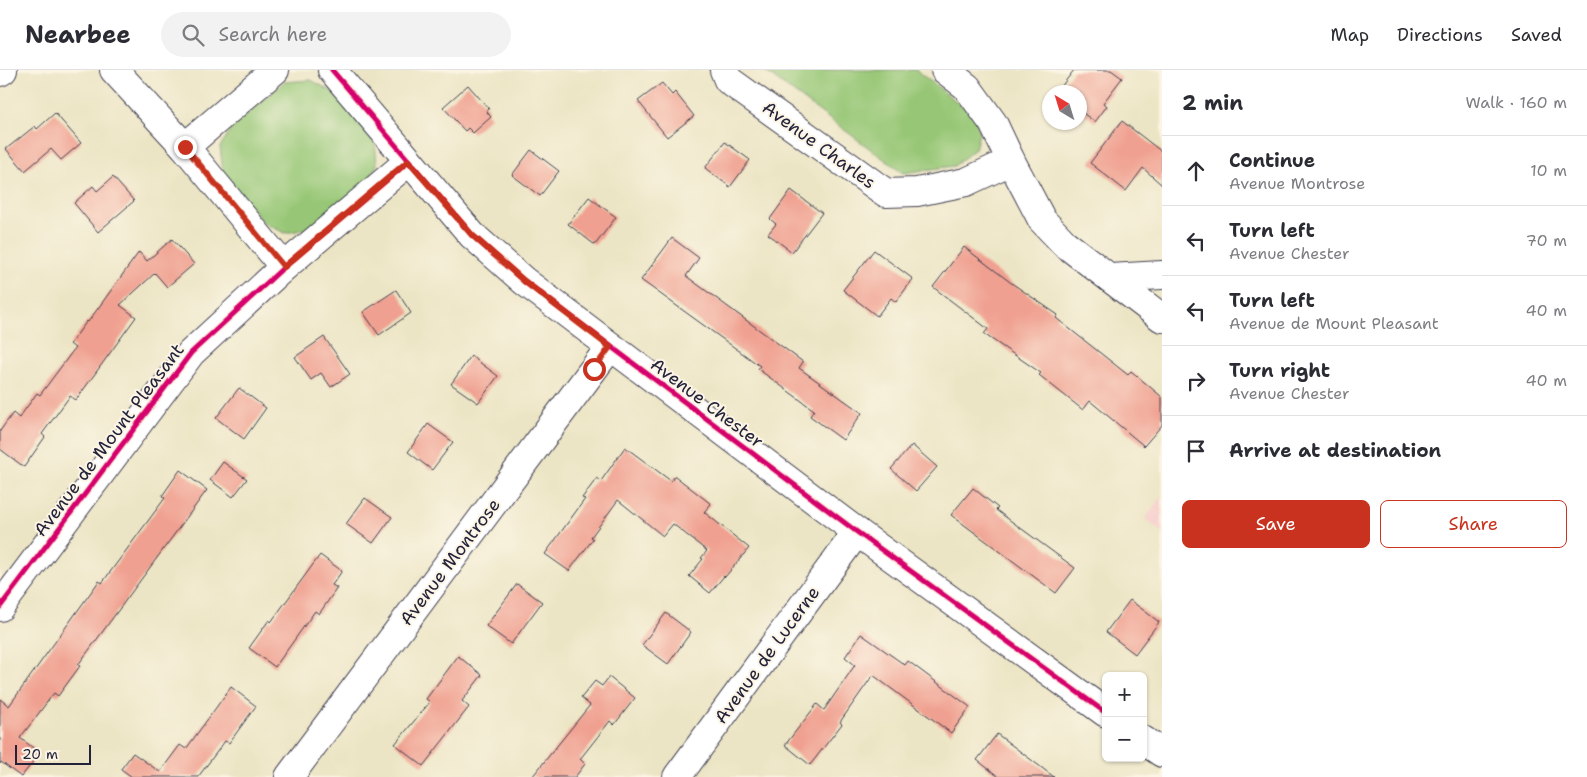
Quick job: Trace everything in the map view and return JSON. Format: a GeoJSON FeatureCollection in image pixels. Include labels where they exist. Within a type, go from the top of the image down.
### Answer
{"type":"FeatureCollection","features":[{"type":"Feature","properties":{"kind":"street"},"geometry":{"type":"LineString","coordinates":[[114,70],[185,147],[284,267]]}},
{"type":"Feature","properties":{"kind":"street"},"geometry":{"type":"LineString","coordinates":[[185,147],[275,70]]}},
{"type":"Feature","properties":{"kind":"street","name":"Avenue Chester"},"geometry":{"type":"LineString","coordinates":[[332,70],[472,235],[524,281],[857,532],[1102,710]]}},
{"type":"Feature","properties":{"kind":"street","name":"Avenue Charles"},"geometry":{"type":"LineString","coordinates":[[724,70],[728,80],[886,193],[917,192],[966,182],[1010,161]]}},
{"type":"Feature","properties":{"kind":"street"},"geometry":{"type":"LineString","coordinates":[[945,70],[967,86],[993,123],[1010,161],[1042,220],[1064,243],[1162,318]]}},
{"type":"Feature","properties":{"kind":"street","name":"Avenue de Mount Pleasant"},"geometry":{"type":"LineString","coordinates":[[0,607],[191,353],[284,267],[408,161]]}},
{"type":"Feature","properties":{"kind":"street"},"geometry":{"type":"LineString","coordinates":[[1110,278],[1162,275]]}},
{"type":"Feature","properties":{"kind":"street","name":"Avenue Montrose"},"geometry":{"type":"LineString","coordinates":[[290,777],[610,347]]}},
{"type":"Feature","properties":{"kind":"street","name":"Avenue de Lucerne"},"geometry":{"type":"LineString","coordinates":[[677,777],[857,532]]}},
{"type":"Feature","properties":{"kind":"street"},"geometry":{"type":"LineString","coordinates":[[1147,743],[1162,754]]}},
{"type":"Feature","properties":{"kind":"shaded area"},"geometry":{"type":"Polygon","coordinates":[[[1162,496],[1162,532],[1145,519],[1162,496]]]}},
{"type":"Feature","properties":{"kind":"green space"},"geometry":{"type":"Polygon","coordinates":[[[763,70],[916,70],[975,116],[979,133],[975,149],[954,166],[903,173],[763,70]]]}},
{"type":"Feature","properties":{"kind":"green space"},"geometry":{"type":"Polygon","coordinates":[[[311,80],[333,92],[375,141],[377,165],[365,184],[312,228],[285,233],[264,223],[223,172],[220,147],[231,129],[284,82],[311,80]]]}},
{"type":"Feature","properties":{"kind":"building"},"geometry":{"type":"Polygon","coordinates":[[[1074,70],[1111,70],[1122,78],[1103,103],[1107,106],[1095,122],[1087,116],[1087,85],[1062,85],[1074,70]]]}},
{"type":"Feature","properties":{"kind":"building"},"geometry":{"type":"Polygon","coordinates":[[[662,83],[672,95],[675,92],[694,116],[667,137],[638,101],[662,83]]]}},
{"type":"Feature","properties":{"kind":"building"},"geometry":{"type":"Polygon","coordinates":[[[468,85],[489,109],[487,112],[491,117],[473,133],[468,128],[465,131],[443,107],[468,85]]]}},
{"type":"Feature","properties":{"kind":"building"},"geometry":{"type":"Polygon","coordinates":[[[55,113],[81,143],[61,160],[51,149],[25,171],[6,149],[35,126],[37,129],[55,113]]]}},
{"type":"Feature","properties":{"kind":"building"},"geometry":{"type":"Polygon","coordinates":[[[1122,121],[1162,152],[1162,185],[1143,168],[1126,191],[1090,163],[1122,121]]]}},
{"type":"Feature","properties":{"kind":"building"},"geometry":{"type":"Polygon","coordinates":[[[725,142],[750,160],[730,187],[705,168],[725,142]]]}},
{"type":"Feature","properties":{"kind":"building"},"geometry":{"type":"Polygon","coordinates":[[[531,150],[559,171],[540,196],[512,175],[531,150]]]}},
{"type":"Feature","properties":{"kind":"building"},"geometry":{"type":"Polygon","coordinates":[[[113,177],[134,201],[98,232],[74,203],[93,186],[97,191],[113,177]]]}},
{"type":"Feature","properties":{"kind":"building"},"geometry":{"type":"Polygon","coordinates":[[[791,190],[822,213],[792,252],[768,234],[776,224],[770,219],[791,190]]]}},
{"type":"Feature","properties":{"kind":"building"},"geometry":{"type":"Polygon","coordinates":[[[589,197],[616,217],[595,245],[568,224],[589,197]]]}},
{"type":"Feature","properties":{"kind":"building"},"geometry":{"type":"Polygon","coordinates":[[[672,238],[699,258],[686,276],[803,362],[799,368],[862,413],[843,440],[810,416],[814,410],[758,369],[760,366],[641,280],[672,238]]]}},
{"type":"Feature","properties":{"kind":"building"},"geometry":{"type":"Polygon","coordinates":[[[172,239],[194,264],[167,287],[155,273],[120,305],[136,317],[76,400],[70,396],[42,434],[45,437],[24,467],[0,449],[0,431],[13,413],[19,418],[37,393],[40,395],[75,348],[70,344],[139,252],[147,261],[172,239]]]}},
{"type":"Feature","properties":{"kind":"building"},"geometry":{"type":"Polygon","coordinates":[[[964,247],[1058,315],[1056,318],[1128,375],[1131,371],[1162,397],[1162,425],[1144,446],[1090,401],[1083,410],[1039,375],[1041,373],[984,334],[988,329],[933,287],[964,247]]]}},
{"type":"Feature","properties":{"kind":"building"},"geometry":{"type":"Polygon","coordinates":[[[874,250],[913,279],[896,302],[891,298],[877,316],[843,290],[874,250]]]}},
{"type":"Feature","properties":{"kind":"building"},"geometry":{"type":"Polygon","coordinates":[[[396,290],[411,313],[379,335],[363,312],[396,290]]]}},
{"type":"Feature","properties":{"kind":"building"},"geometry":{"type":"Polygon","coordinates":[[[324,337],[350,374],[331,387],[321,373],[311,380],[295,357],[324,337]]]}},
{"type":"Feature","properties":{"kind":"building"},"geometry":{"type":"Polygon","coordinates":[[[471,356],[498,376],[478,403],[451,384],[471,356]]]}},
{"type":"Feature","properties":{"kind":"building"},"geometry":{"type":"Polygon","coordinates":[[[239,388],[266,408],[244,439],[216,418],[239,388]]]}},
{"type":"Feature","properties":{"kind":"building"},"geometry":{"type":"Polygon","coordinates":[[[428,424],[453,442],[432,470],[408,452],[428,424]]]}},
{"type":"Feature","properties":{"kind":"building"},"geometry":{"type":"Polygon","coordinates":[[[912,445],[937,467],[916,491],[891,469],[912,445]]]}},
{"type":"Feature","properties":{"kind":"building"},"geometry":{"type":"Polygon","coordinates":[[[625,447],[671,481],[675,476],[711,504],[704,512],[749,548],[710,593],[689,576],[707,551],[673,524],[663,536],[618,500],[591,537],[593,539],[569,571],[545,554],[585,499],[582,498],[597,478],[601,481],[625,447]]]}},
{"type":"Feature","properties":{"kind":"building"},"geometry":{"type":"Polygon","coordinates":[[[223,462],[247,479],[233,497],[210,480],[223,462]]]}},
{"type":"Feature","properties":{"kind":"building"},"geometry":{"type":"Polygon","coordinates":[[[180,470],[207,490],[78,665],[80,666],[58,696],[54,693],[20,738],[40,753],[21,777],[1,762],[0,764],[0,699],[9,706],[99,581],[102,583],[165,498],[162,496],[180,470]]]}},
{"type":"Feature","properties":{"kind":"building"},"geometry":{"type":"Polygon","coordinates":[[[973,488],[998,508],[996,510],[1075,568],[1056,593],[951,515],[973,488]]]}},
{"type":"Feature","properties":{"kind":"building"},"geometry":{"type":"Polygon","coordinates":[[[365,498],[392,517],[373,543],[346,524],[365,498]]]}},
{"type":"Feature","properties":{"kind":"building"},"geometry":{"type":"Polygon","coordinates":[[[320,555],[342,571],[332,585],[337,588],[319,614],[315,611],[275,667],[249,648],[269,620],[271,622],[320,555]]]}},
{"type":"Feature","properties":{"kind":"building"},"geometry":{"type":"Polygon","coordinates":[[[517,584],[542,602],[511,644],[486,626],[517,584]]]}},
{"type":"Feature","properties":{"kind":"building"},"geometry":{"type":"Polygon","coordinates":[[[1130,600],[1159,622],[1135,654],[1106,632],[1130,600]]]}},
{"type":"Feature","properties":{"kind":"building"},"geometry":{"type":"Polygon","coordinates":[[[666,613],[691,632],[668,664],[642,645],[666,613]]]}},
{"type":"Feature","properties":{"kind":"building"},"geometry":{"type":"Polygon","coordinates":[[[861,634],[905,665],[908,661],[970,707],[951,733],[873,675],[840,722],[842,724],[810,765],[785,745],[817,704],[824,710],[855,665],[845,657],[861,634]]]}},
{"type":"Feature","properties":{"kind":"building"},"geometry":{"type":"Polygon","coordinates":[[[458,656],[482,675],[462,701],[469,707],[423,766],[395,744],[430,702],[426,699],[458,656]]]}},
{"type":"Feature","properties":{"kind":"building"},"geometry":{"type":"Polygon","coordinates":[[[609,677],[635,698],[614,725],[610,721],[580,759],[585,764],[575,777],[532,777],[590,705],[581,698],[595,681],[602,686],[609,677]]]}},
{"type":"Feature","properties":{"kind":"building"},"geometry":{"type":"Polygon","coordinates":[[[231,687],[256,706],[229,743],[225,741],[198,777],[132,777],[121,769],[133,753],[160,772],[180,745],[186,749],[231,687]]]}},
{"type":"Feature","properties":{"kind":"building"},"geometry":{"type":"Polygon","coordinates":[[[997,734],[1054,777],[999,777],[977,760],[997,734]]]}},
{"type":"Feature","properties":{"kind":"cycle path"},"geometry":{"type":"LineString","coordinates":[[332,70],[472,235],[524,281],[857,532],[1102,710]]}},
{"type":"Feature","properties":{"kind":"cycle path"},"geometry":{"type":"LineString","coordinates":[[0,607],[191,353],[284,267],[409,161]]}},
{"type":"Feature","properties":{"kind":"route"},"geometry":{"type":"LineString","coordinates":[[185,147],[284,267],[408,161],[472,235],[524,281],[610,347],[594,369]]}}]}
